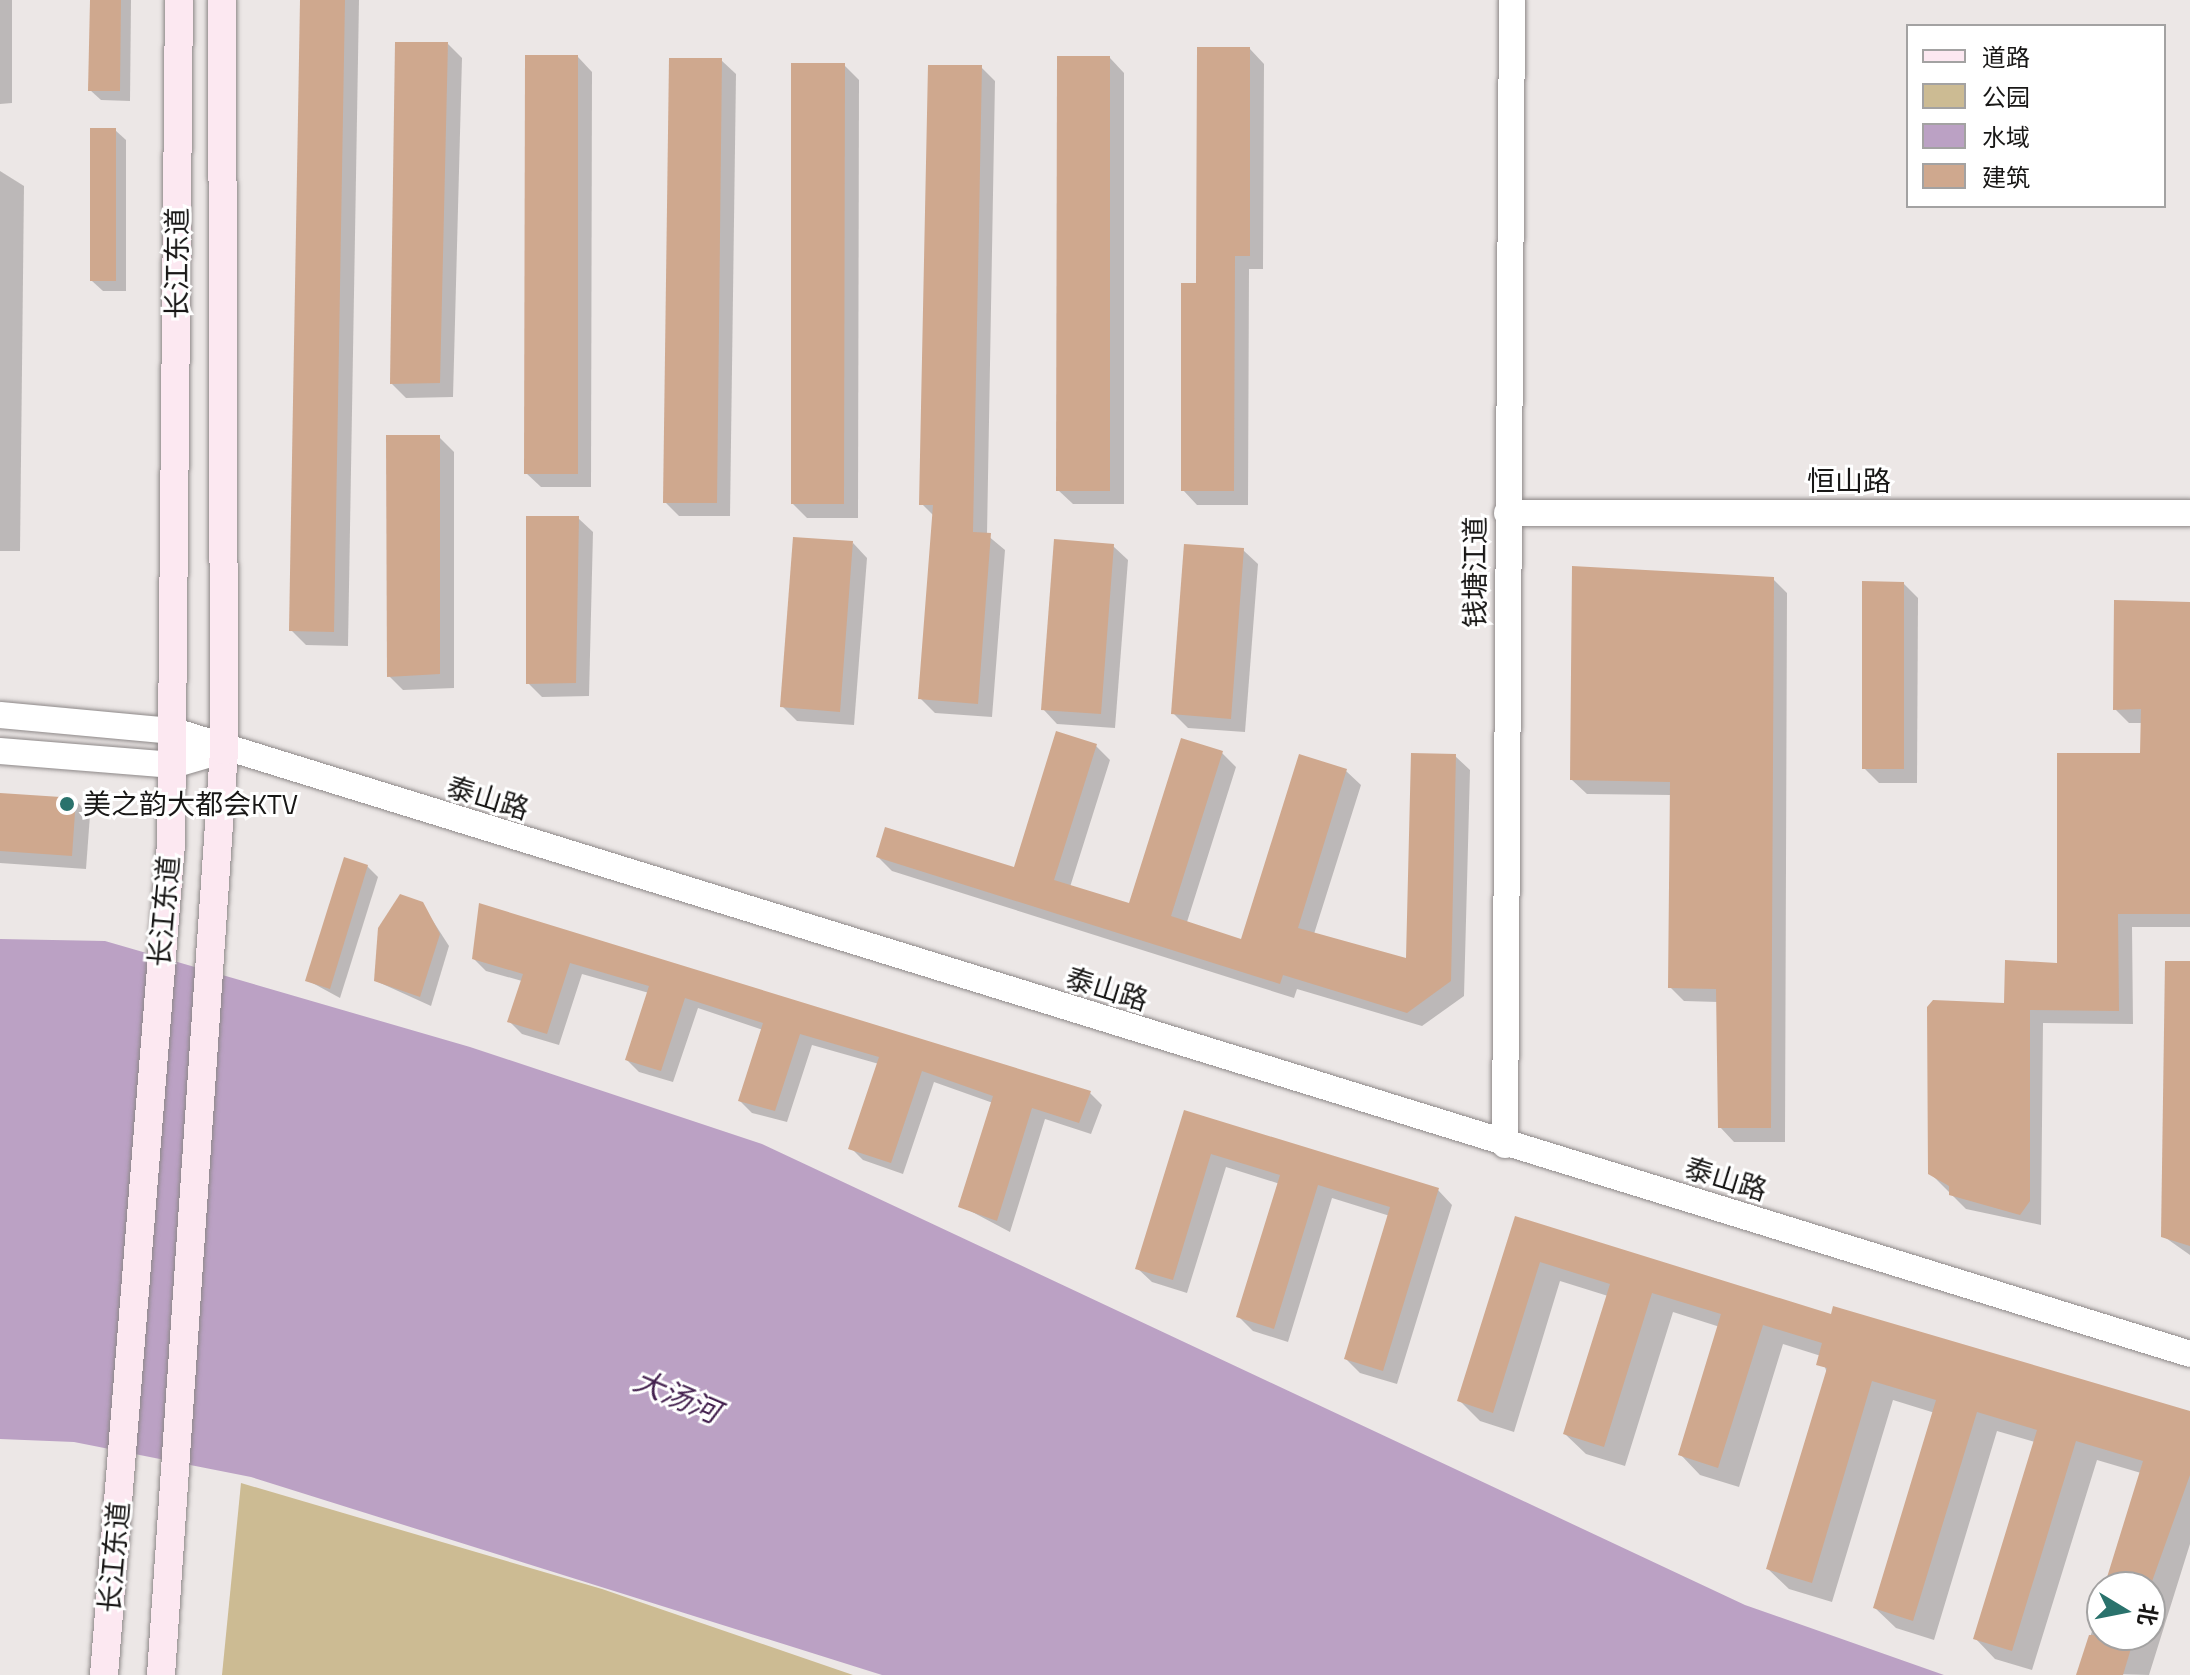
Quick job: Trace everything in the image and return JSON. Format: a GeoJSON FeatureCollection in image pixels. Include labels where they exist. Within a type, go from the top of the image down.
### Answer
{"type":"FeatureCollection","features":[{"type":"Feature","properties":{"kind":"main road","name":"长江东道"},"geometry":{"type":"LineString","coordinates":[[104,1675],[173,765],[179,0]]}},
{"type":"Feature","properties":{"kind":"main road","name":"长江东道"},"geometry":{"type":"LineString","coordinates":[[161,1675],[176,1509],[224,750],[222,0]]}},
{"type":"Feature","properties":{"kind":"street","name":"钱塘江道"},"geometry":{"type":"LineString","coordinates":[[1505,1145],[1512,0]]}},
{"type":"Feature","properties":{"kind":"street","name":"恒山路"},"geometry":{"type":"LineString","coordinates":[[1507,513],[2190,513]]}},
{"type":"Feature","properties":{"kind":"street","name":"泰山路"},"geometry":{"type":"LineString","coordinates":[[0,715],[174,731],[224,750],[2190,1354]]}},
{"type":"Feature","properties":{"kind":"street"},"geometry":{"type":"LineString","coordinates":[[0,751],[173,765],[224,750]]}},
{"type":"Feature","properties":{"kind":"green space"},"geometry":{"type":"Polygon","coordinates":[[[241,1483],[602,1589],[853,1675],[222,1675],[241,1483]]]}},
{"type":"Feature","properties":{"kind":"water","name":"大汤河"},"geometry":{"type":"Polygon","coordinates":[[[0,939],[105,941],[470,1047],[762,1144],[1745,1605],[1944,1675],[882,1675],[251,1477],[74,1442],[0,1439],[0,939]]]}},
{"type":"Feature","properties":{"kind":"building"},"geometry":{"type":"Polygon","coordinates":[[[90,0],[121,0],[120,91],[88,91],[90,0]]]}},
{"type":"Feature","properties":{"kind":"building"},"geometry":{"type":"Polygon","coordinates":[[[300,0],[345,0],[334,632],[289,631],[300,0]]]}},
{"type":"Feature","properties":{"kind":"building"},"geometry":{"type":"Polygon","coordinates":[[[395,42],[448,42],[440,383],[390,384],[395,42]]]}},
{"type":"Feature","properties":{"kind":"building"},"geometry":{"type":"Polygon","coordinates":[[[1197,47],[1250,47],[1250,256],[1235,256],[1234,491],[1181,491],[1181,283],[1196,283],[1197,47]]]}},
{"type":"Feature","properties":{"kind":"building"},"geometry":{"type":"Polygon","coordinates":[[[525,55],[578,55],[578,474],[524,474],[525,55]]]}},
{"type":"Feature","properties":{"kind":"building"},"geometry":{"type":"Polygon","coordinates":[[[1057,56],[1110,56],[1110,491],[1056,491],[1057,56]]]}},
{"type":"Feature","properties":{"kind":"building"},"geometry":{"type":"Polygon","coordinates":[[[669,58],[722,58],[717,503],[663,503],[669,58]]]}},
{"type":"Feature","properties":{"kind":"building"},"geometry":{"type":"Polygon","coordinates":[[[791,63],[845,63],[844,504],[791,504],[791,63]]]}},
{"type":"Feature","properties":{"kind":"building"},"geometry":{"type":"Polygon","coordinates":[[[928,65],[982,65],[973,532],[991,533],[978,704],[918,699],[933,505],[919,505],[928,65]]]}},
{"type":"Feature","properties":{"kind":"building"},"geometry":{"type":"Polygon","coordinates":[[[90,128],[116,128],[116,281],[90,281],[90,128]]]}},
{"type":"Feature","properties":{"kind":"building"},"geometry":{"type":"Polygon","coordinates":[[[386,435],[440,435],[440,674],[387,677],[386,435]]]}},
{"type":"Feature","properties":{"kind":"building"},"geometry":{"type":"Polygon","coordinates":[[[526,516],[579,516],[576,683],[526,684],[526,516]]]}},
{"type":"Feature","properties":{"kind":"building"},"geometry":{"type":"Polygon","coordinates":[[[793,537],[853,541],[840,712],[780,707],[793,537]]]}},
{"type":"Feature","properties":{"kind":"building"},"geometry":{"type":"Polygon","coordinates":[[[1054,539],[1114,544],[1101,714],[1041,710],[1054,539]]]}},
{"type":"Feature","properties":{"kind":"building"},"geometry":{"type":"Polygon","coordinates":[[[1184,544],[1244,548],[1231,719],[1171,714],[1184,544]]]}},
{"type":"Feature","properties":{"kind":"building"},"geometry":{"type":"Polygon","coordinates":[[[1572,566],[1774,577],[1771,1128],[1718,1128],[1716,989],[1668,988],[1670,782],[1570,780],[1572,566]]]}},
{"type":"Feature","properties":{"kind":"building"},"geometry":{"type":"Polygon","coordinates":[[[1862,581],[1904,582],[1904,769],[1862,769],[1862,581]]]}},
{"type":"Feature","properties":{"kind":"building"},"geometry":{"type":"Polygon","coordinates":[[[2114,600],[2190,602],[2190,914],[2118,914],[2119,1011],[2030,1010],[2030,1201],[2020,1215],[1949,1195],[1949,1186],[1928,1174],[1927,1007],[1933,1000],[2004,1003],[2005,960],[2057,963],[2057,753],[2140,753],[2141,709],[2113,710],[2114,600]]]}},
{"type":"Feature","properties":{"kind":"building"},"geometry":{"type":"Polygon","coordinates":[[[1056,731],[1097,744],[1054,880],[1129,903],[1181,738],[1223,751],[1171,916],[1241,939],[1299,754],[1347,769],[1298,928],[1406,958],[1411,753],[1456,754],[1451,981],[1407,1013],[1283,975],[1280,984],[876,857],[885,827],[1014,867],[1056,731]]]}},
{"type":"Feature","properties":{"kind":"building"},"geometry":{"type":"Polygon","coordinates":[[[0,793],[76,798],[72,856],[0,851],[0,793]]]}},
{"type":"Feature","properties":{"kind":"building"},"geometry":{"type":"Polygon","coordinates":[[[344,857],[368,865],[330,989],[305,981],[344,857]]]}},
{"type":"Feature","properties":{"kind":"building"},"geometry":{"type":"Polygon","coordinates":[[[400,894],[423,902],[440,934],[420,997],[374,981],[378,928],[400,894]]]}},
{"type":"Feature","properties":{"kind":"building"},"geometry":{"type":"Polygon","coordinates":[[[479,903],[1091,1091],[1079,1123],[1032,1108],[997,1221],[958,1207],[993,1096],[922,1071],[891,1163],[848,1149],[879,1057],[800,1034],[775,1111],[738,1101],[763,1023],[685,998],[661,1071],[625,1060],[649,986],[570,963],[547,1034],[507,1022],[523,974],[472,959],[479,903]]]}},
{"type":"Feature","properties":{"kind":"building"},"geometry":{"type":"Polygon","coordinates":[[[2165,961],[2190,961],[2190,1246],[2161,1237],[2165,961]]]}},
{"type":"Feature","properties":{"kind":"building"},"geometry":{"type":"Polygon","coordinates":[[[1184,1110],[1439,1188],[1383,1371],[1344,1359],[1390,1207],[1318,1185],[1274,1329],[1236,1317],[1280,1175],[1211,1154],[1173,1280],[1135,1269],[1184,1110]]]}},
{"type":"Feature","properties":{"kind":"building"},"geometry":{"type":"Polygon","coordinates":[[[1515,1216],[1831,1314],[1833,1306],[2190,1411],[2190,1475],[2156,1571],[2109,1571],[2143,1461],[2076,1441],[2012,1651],[1973,1639],[2037,1430],[1977,1412],[1913,1621],[1873,1608],[1936,1400],[1872,1381],[1812,1583],[1766,1569],[1827,1368],[1816,1365],[1822,1343],[1763,1325],[1718,1468],[1678,1455],[1721,1314],[1652,1293],[1604,1447],[1563,1434],[1610,1284],[1540,1262],[1493,1413],[1457,1401],[1515,1216]]]}},
{"type":"Feature","properties":{"kind":"building"},"geometry":{"type":"Polygon","coordinates":[[[2086,1644],[2086,1651],[2130,1651],[2123,1675],[2076,1675],[2086,1644]]]}},
{"type":"Feature","properties":{"kind":"place","name":"美之韵大都会KTV"},"geometry":{"type":"Point","coordinates":[67,804]}}]}
